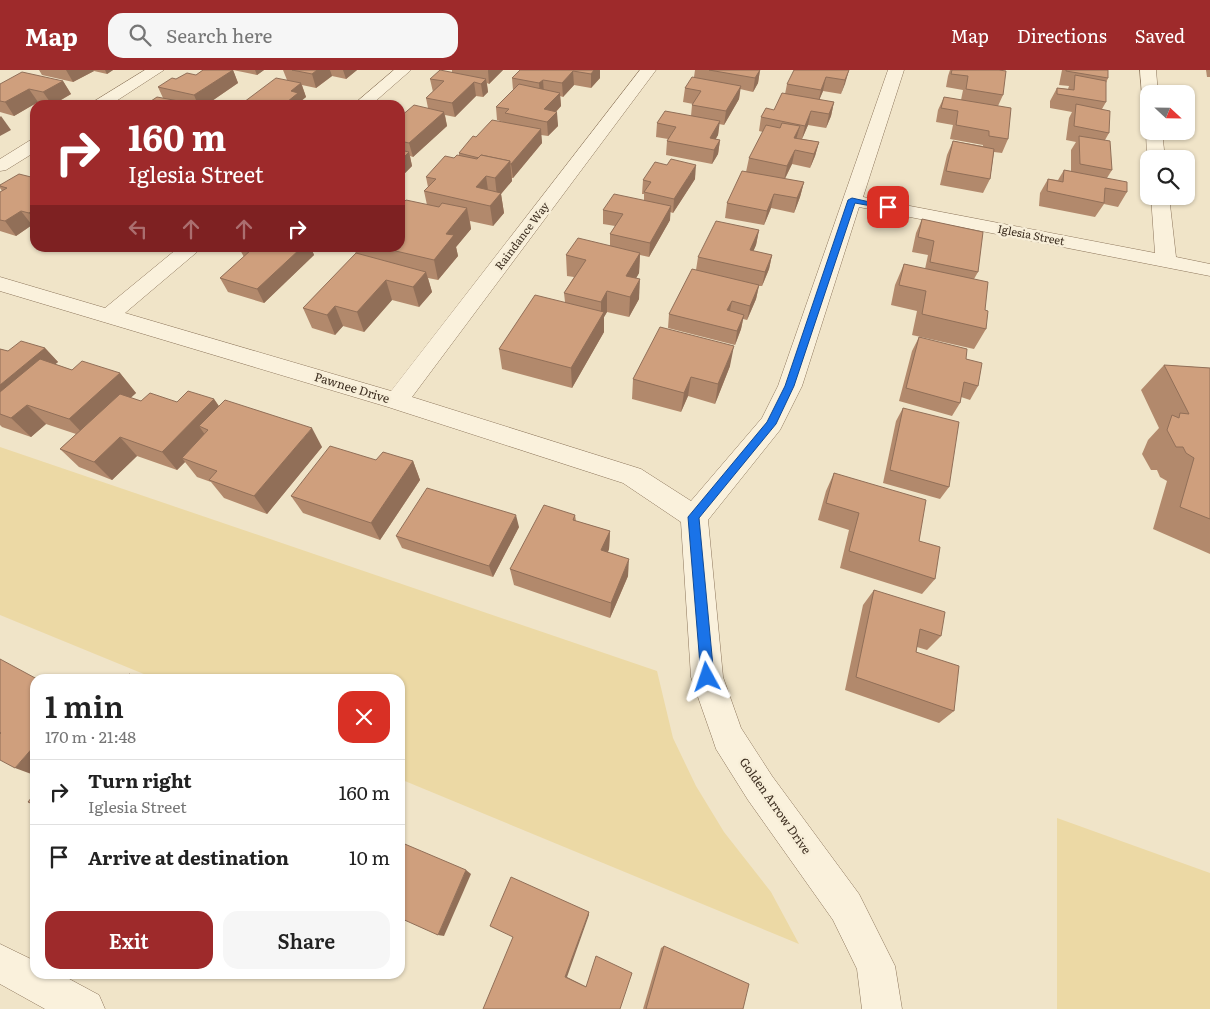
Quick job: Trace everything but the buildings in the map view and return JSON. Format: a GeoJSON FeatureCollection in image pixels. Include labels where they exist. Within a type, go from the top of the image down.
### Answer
{"type":"FeatureCollection","features":[{"type":"Feature","properties":{"kind":"street"},"geometry":{"type":"LineString","coordinates":[[107,100],[156,70]]}},
{"type":"Feature","properties":{"kind":"street"},"geometry":{"type":"LineString","coordinates":[[367,100],[403,70]]}},
{"type":"Feature","properties":{"kind":"street","name":"Raindance Way"},"geometry":{"type":"LineString","coordinates":[[396,401],[648,70]]}},
{"type":"Feature","properties":{"kind":"street"},"geometry":{"type":"LineString","coordinates":[[694,517],[771,424],[790,386],[896,70]]}},
{"type":"Feature","properties":{"kind":"street"},"geometry":{"type":"LineString","coordinates":[[1148,70],[1149,85]]}},
{"type":"Feature","properties":{"kind":"street"},"geometry":{"type":"LineString","coordinates":[[0,166],[30,148]]}},
{"type":"Feature","properties":{"kind":"street","name":"Iglesia Street"},"geometry":{"type":"LineString","coordinates":[[852,200],[1210,270]]}},
{"type":"Feature","properties":{"kind":"street"},"geometry":{"type":"LineString","coordinates":[[1161,205],[1166,261]]}},
{"type":"Feature","properties":{"kind":"street"},"geometry":{"type":"LineString","coordinates":[[108,316],[185,252]]}},
{"type":"Feature","properties":{"kind":"street","name":"Pawnee Drive"},"geometry":{"type":"LineString","coordinates":[[0,284],[396,401],[632,476],[694,517]]}},
{"type":"Feature","properties":{"kind":"street","name":"Golden Arrow Drive"},"geometry":{"type":"LineString","coordinates":[[694,517],[707,677],[728,737],[760,788],[846,907],[876,966],[882,1009]]}},
{"type":"Feature","properties":{"kind":"street"},"geometry":{"type":"LineString","coordinates":[[0,963],[85,1009]]}},
{"type":"Feature","properties":{"kind":"sand"},"geometry":{"type":"Polygon","coordinates":[[[0,447],[657,671],[673,738],[696,786],[724,832],[771,892],[799,944],[405,781],[405,674],[144,674],[0,615],[0,447]]]}},
{"type":"Feature","properties":{"kind":"sand"},"geometry":{"type":"Polygon","coordinates":[[[1057,818],[1210,873],[1210,1009],[1057,1009],[1057,818]]]}},
{"type":"Feature","properties":{"kind":"route"},"geometry":{"type":"LineString","coordinates":[[707,677],[694,517],[771,424],[790,386],[852,200],[888,207]]}}]}
